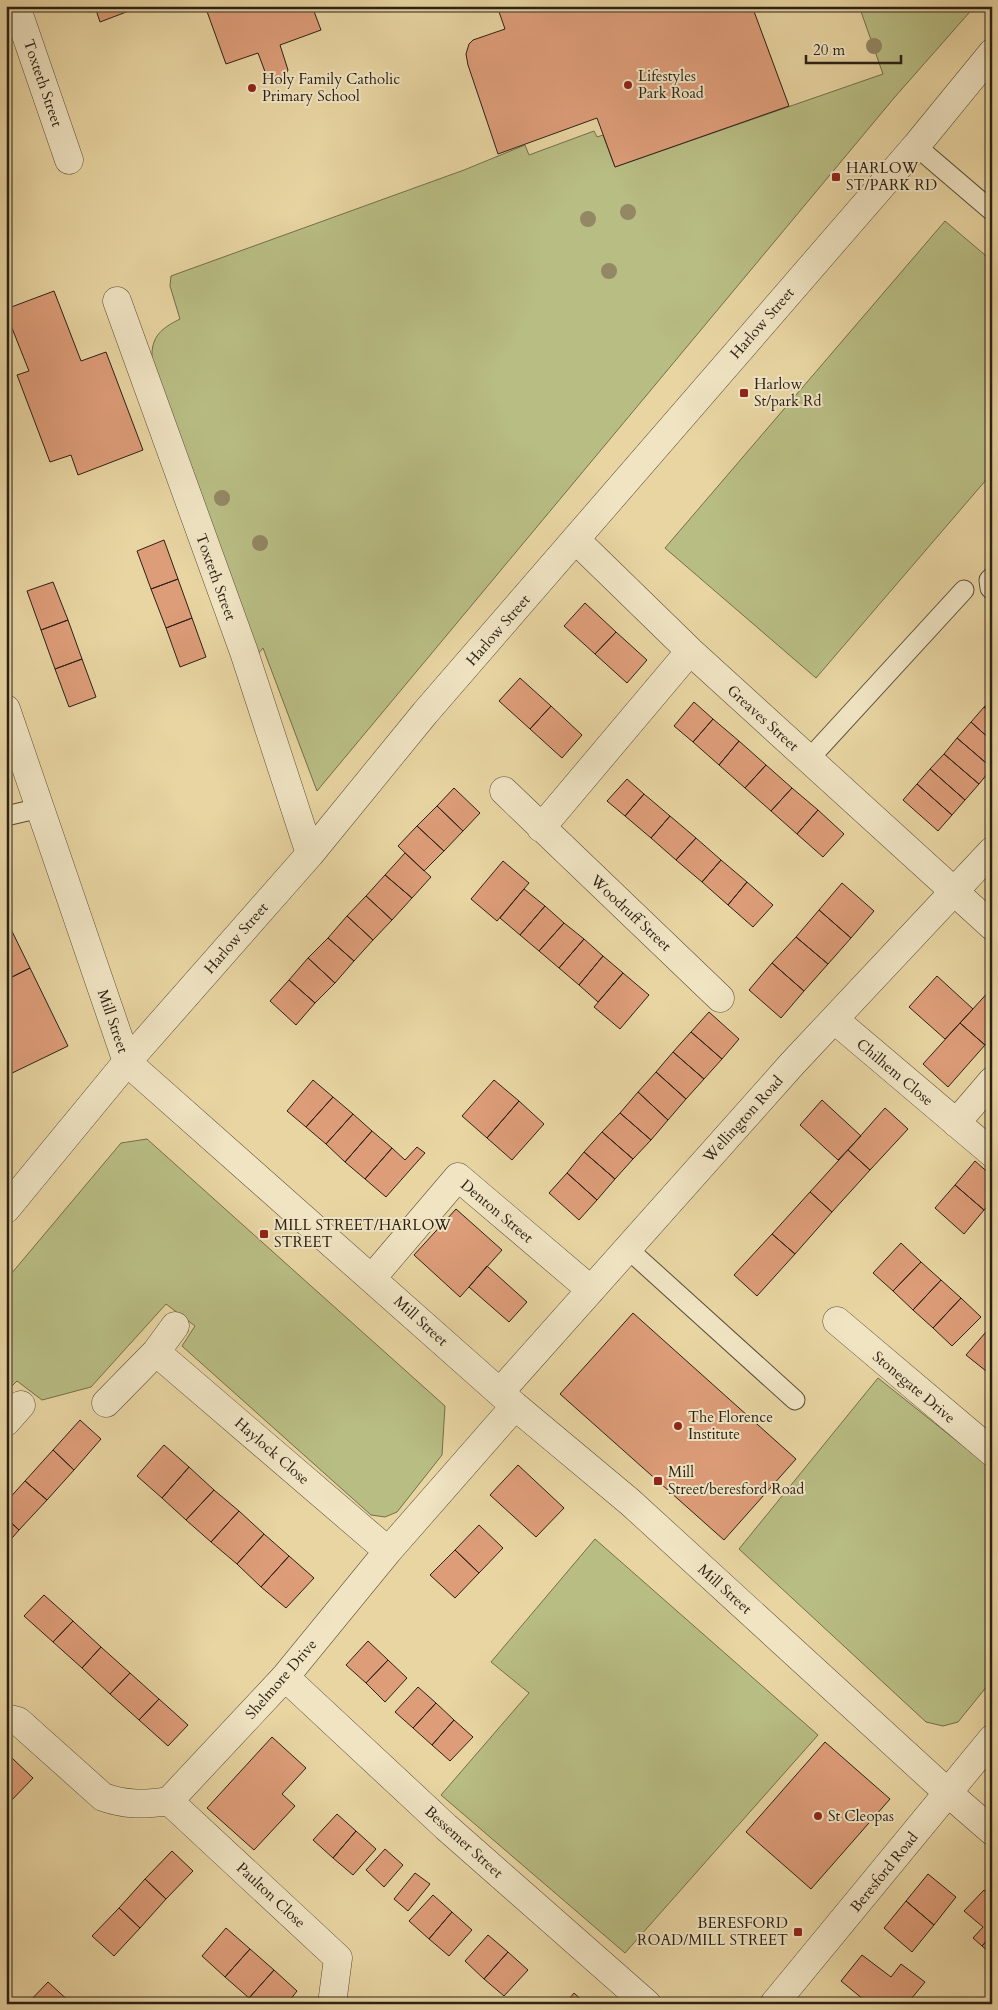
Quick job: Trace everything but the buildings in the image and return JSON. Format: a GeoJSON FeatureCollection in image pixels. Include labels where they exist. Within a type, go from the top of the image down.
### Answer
{"type":"FeatureCollection","features":[{"type":"Feature","properties":{"kind":"street","name":"Toxteth Street"},"geometry":{"type":"LineString","coordinates":[[16,6],[70,160]]}},
{"type":"Feature","properties":{"kind":"street","name":"Harlow Street"},"geometry":{"type":"LineString","coordinates":[[6,1209],[128,1062],[310,854],[424,713],[916,146],[992,52]]}},
{"type":"Feature","properties":{"kind":"street","name":"Toxteth Street"},"geometry":{"type":"LineString","coordinates":[[117,301],[244,652],[310,854]]}},
{"type":"Feature","properties":{"kind":"street","name":"Greaves Street"},"geometry":{"type":"LineString","coordinates":[[576,540],[690,651],[992,926]]}},
{"type":"Feature","properties":{"kind":"street"},"geometry":{"type":"LineString","coordinates":[[541,828],[690,651]]}},
{"type":"Feature","properties":{"kind":"street","name":"Mill Street"},"geometry":{"type":"LineString","coordinates":[[6,709],[128,1062],[507,1399],[630,1502],[992,1831]]}},
{"type":"Feature","properties":{"kind":"street","name":"Woodruff Street"},"geometry":{"type":"LineString","coordinates":[[504,791],[720,998]]}},
{"type":"Feature","properties":{"kind":"street","name":"Wellington Road"},"geometry":{"type":"LineString","coordinates":[[507,1399],[591,1290],[792,1064],[992,851]]}},
{"type":"Feature","properties":{"kind":"street","name":"Chilhem Close"},"geometry":{"type":"LineString","coordinates":[[835,1020],[992,1154]]}},
{"type":"Feature","properties":{"kind":"street"},"geometry":{"type":"LineString","coordinates":[[956,1123],[992,1081]]}},
{"type":"Feature","properties":{"kind":"street","name":"Denton Street"},"geometry":{"type":"LineString","coordinates":[[372,1278],[458,1177],[591,1290]]}},
{"type":"Feature","properties":{"kind":"street","name":"Stonegate Drive"},"geometry":{"type":"LineString","coordinates":[[837,1321],[992,1452]]}},
{"type":"Feature","properties":{"kind":"street"},"geometry":{"type":"LineString","coordinates":[[106,1403],[156,1352],[175,1326]]}},
{"type":"Feature","properties":{"kind":"street","name":"Haylock Close"},"geometry":{"type":"LineString","coordinates":[[156,1352],[388,1551]]}},
{"type":"Feature","properties":{"kind":"street","name":"Shelmore Drive"},"geometry":{"type":"LineString","coordinates":[[169,1802],[285,1677],[388,1551],[507,1399]]}},
{"type":"Feature","properties":{"kind":"street","name":"Bessemer Street"},"geometry":{"type":"LineString","coordinates":[[285,1677],[446,1827],[647,2004]]}},
{"type":"Feature","properties":{"kind":"street"},"geometry":{"type":"LineString","coordinates":[[6,1718],[18,1721],[103,1797],[138,1805],[169,1802]]}},
{"type":"Feature","properties":{"kind":"street","name":"Beresford Road"},"geometry":{"type":"LineString","coordinates":[[774,2004],[992,1739]]}},
{"type":"Feature","properties":{"kind":"street","name":"Paulton Close"},"geometry":{"type":"LineString","coordinates":[[169,1802],[338,1958],[332,2004]]}},
{"type":"Feature","properties":{"kind":"lane"},"geometry":{"type":"LineString","coordinates":[[916,146],[992,212]]}},
{"type":"Feature","properties":{"kind":"lane"},"geometry":{"type":"LineString","coordinates":[[992,577],[989,580],[992,590]]}},
{"type":"Feature","properties":{"kind":"lane"},"geometry":{"type":"LineString","coordinates":[[809,760],[964,590]]}},
{"type":"Feature","properties":{"kind":"lane"},"geometry":{"type":"LineString","coordinates":[[6,816],[40,808]]}},
{"type":"Feature","properties":{"kind":"lane"},"geometry":{"type":"LineString","coordinates":[[628,1250],[794,1400]]}},
{"type":"Feature","properties":{"kind":"green space"},"geometry":{"type":"Polygon","coordinates":[[[859,6],[975,6],[894,98],[317,791],[263,648],[257,655],[152,358],[153,344],[156,338],[163,329],[180,319],[170,286],[171,276],[464,170],[525,145],[529,155],[594,131],[597,137],[603,135],[615,167],[883,74],[859,6]]]}},
{"type":"Feature","properties":{"kind":"green space"},"geometry":{"type":"Polygon","coordinates":[[[945,221],[992,261],[992,473],[816,678],[665,548],[945,221]]]}},
{"type":"Feature","properties":{"kind":"green space"},"geometry":{"type":"Polygon","coordinates":[[[147,1139],[445,1406],[442,1455],[397,1512],[385,1517],[371,1515],[182,1346],[195,1326],[166,1304],[91,1387],[42,1400],[17,1381],[6,1392],[6,1280],[121,1143],[147,1139]]]}},
{"type":"Feature","properties":{"kind":"green space"},"geometry":{"type":"Polygon","coordinates":[[[878,1378],[992,1469],[992,1680],[958,1722],[943,1726],[926,1722],[739,1549],[878,1378]]]}},
{"type":"Feature","properties":{"kind":"green space"},"geometry":{"type":"Polygon","coordinates":[[[595,1539],[818,1735],[625,1953],[441,1795],[529,1693],[491,1662],[595,1539]]]}},
{"type":"Feature","properties":{"kind":"place","name":"Lifestyles Park Road"},"geometry":{"type":"Point","coordinates":[628,85]}},
{"type":"Feature","properties":{"kind":"place","name":"Holy Family Catholic Primary School"},"geometry":{"type":"Point","coordinates":[252,88]}},
{"type":"Feature","properties":{"kind":"place","name":"HARLOW ST/PARK RD"},"geometry":{"type":"Point","coordinates":[836,177]}},
{"type":"Feature","properties":{"kind":"place","name":"Harlow St/park Rd"},"geometry":{"type":"Point","coordinates":[744,393]}},
{"type":"Feature","properties":{"kind":"place","name":"MILL STREET/HARLOW STREET"},"geometry":{"type":"Point","coordinates":[264,1234]}},
{"type":"Feature","properties":{"kind":"place","name":"The Florence Institute"},"geometry":{"type":"Point","coordinates":[678,1426]}},
{"type":"Feature","properties":{"kind":"place","name":"Mill Street/beresford Road"},"geometry":{"type":"Point","coordinates":[658,1481]}},
{"type":"Feature","properties":{"kind":"place","name":"St Cleopas"},"geometry":{"type":"Point","coordinates":[818,1816]}},
{"type":"Feature","properties":{"kind":"place","name":"BERESFORD ROAD/MILL STREET"},"geometry":{"type":"Point","coordinates":[798,1932]}}]}
